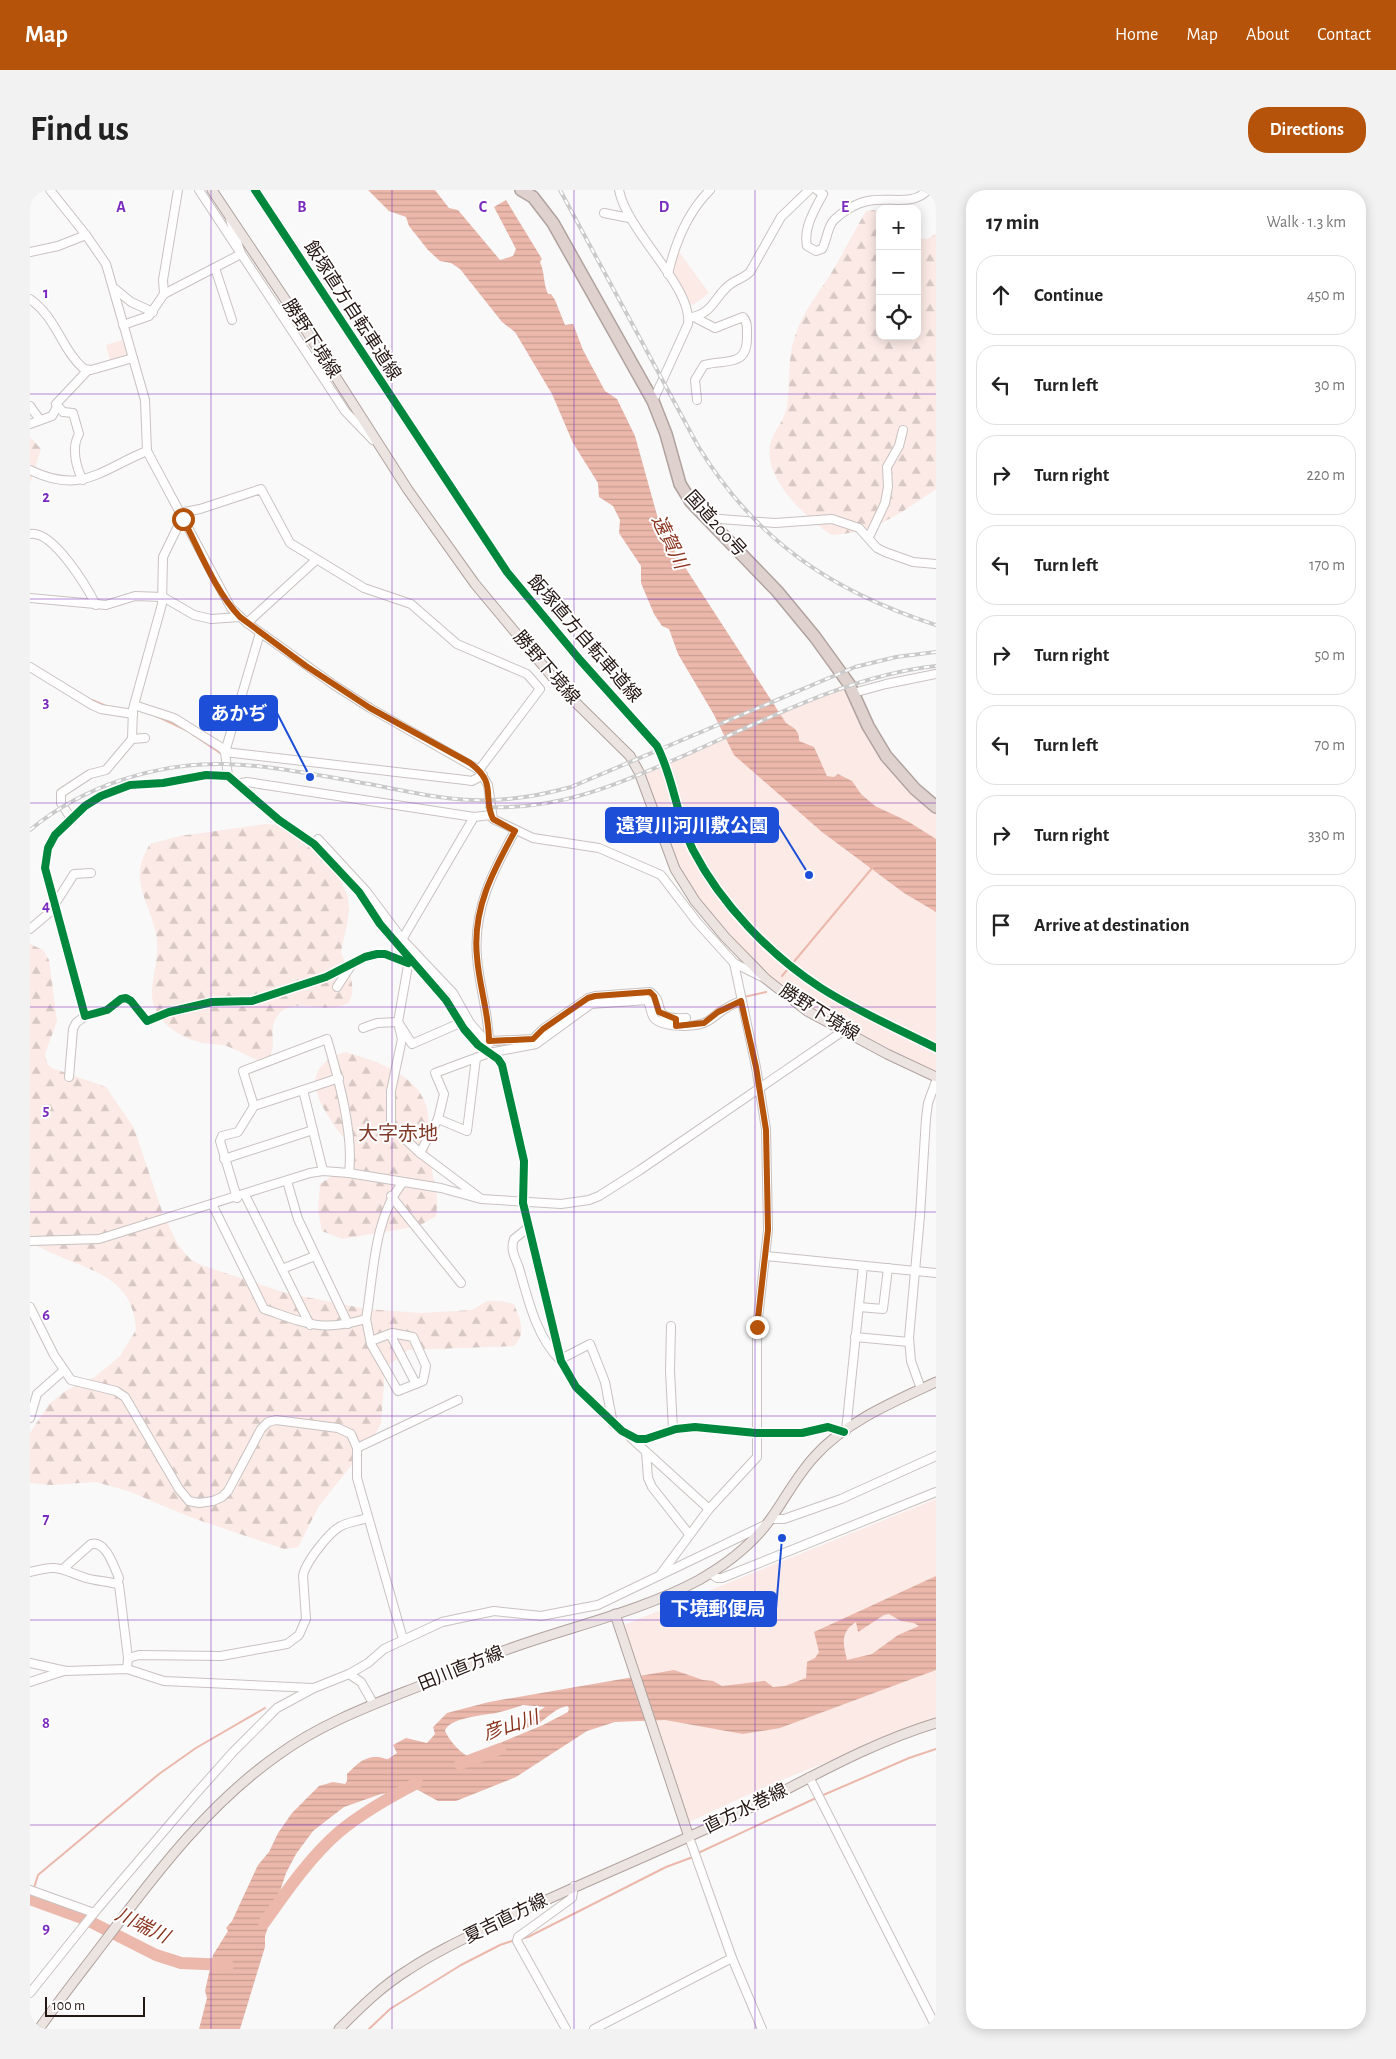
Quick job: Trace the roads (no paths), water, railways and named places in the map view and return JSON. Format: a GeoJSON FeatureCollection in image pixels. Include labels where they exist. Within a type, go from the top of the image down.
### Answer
{"type":"FeatureCollection","features":[{"type":"Feature","properties":{"kind":"highway","name":"国道200号"},"geometry":{"type":"LineString","coordinates":[[520,190],[533,197],[553,223],[653,401],[666,434],[680,484],[691,502],[777,590],[815,636],[853,693],[868,726],[886,756],[915,790],[936,807]]}},
{"type":"Feature","properties":{"kind":"main road","name":"勝野下境線"},"geometry":{"type":"LineString","coordinates":[[212,190],[408,490],[481,591],[565,692],[630,756],[639,772],[675,869],[686,888],[725,937],[766,979],[807,1011],[936,1077]]}},
{"type":"Feature","properties":{"kind":"main road","name":"田川直方線"},"geometry":{"type":"LineString","coordinates":[[39,2029],[151,1880],[202,1822],[241,1782],[280,1753],[313,1733],[373,1703],[495,1654],[616,1616],[664,1596],[710,1573],[748,1545],[769,1521],[813,1458],[845,1431],[936,1382]]}},
{"type":"Feature","properties":{"kind":"main road","name":"直方水巻線"},"geometry":{"type":"LineString","coordinates":[[616,1616],[689,1837],[765,1802],[809,1777],[867,1748],[936,1723]]}},
{"type":"Feature","properties":{"kind":"main road","name":"夏吉直方線"},"geometry":{"type":"LineString","coordinates":[[339,2029],[370,1998],[407,1970],[445,1948],[574,1886],[689,1837]]}},
{"type":"Feature","properties":{"kind":"street"},"geometry":{"type":"LineString","coordinates":[[50,190],[86,235],[106,264],[144,400],[147,451],[226,600],[243,620],[306,666],[370,708],[481,772],[490,794],[491,815],[493,819],[515,831],[547,841],[599,848],[661,875],[701,928],[734,964],[766,979]]}},
{"type":"Feature","properties":{"kind":"street"},"geometry":{"type":"LineString","coordinates":[[164,294],[163,280],[178,190]]}},
{"type":"Feature","properties":{"kind":"street"},"geometry":{"type":"LineString","coordinates":[[199,190],[345,411],[378,444]]}},
{"type":"Feature","properties":{"kind":"street"},"geometry":{"type":"LineString","coordinates":[[619,190],[622,205],[629,218],[668,274],[692,318],[715,328],[743,317],[746,322],[747,347],[745,353],[734,360],[704,365],[695,380],[697,400]]}},
{"type":"Feature","properties":{"kind":"street"},"geometry":{"type":"LineString","coordinates":[[668,274],[674,247],[690,215],[710,190]]}},
{"type":"Feature","properties":{"kind":"street"},"geometry":{"type":"LineString","coordinates":[[653,401],[692,318],[708,311],[727,287],[744,278],[750,272],[781,217],[810,190]]}},
{"type":"Feature","properties":{"kind":"street"},"geometry":{"type":"LineString","coordinates":[[817,190],[823,194],[812,213],[806,240],[807,246],[816,251],[822,249],[832,222],[858,204],[869,200],[912,199],[921,196],[928,190]]}},
{"type":"Feature","properties":{"kind":"street"},"geometry":{"type":"LineString","coordinates":[[604,213],[629,218]]}},
{"type":"Feature","properties":{"kind":"street"},"geometry":{"type":"LineString","coordinates":[[229,214],[243,256],[252,263],[267,282],[278,289]]}},
{"type":"Feature","properties":{"kind":"street"},"geometry":{"type":"LineString","coordinates":[[30,252],[58,246],[86,235]]}},
{"type":"Feature","properties":{"kind":"street"},"geometry":{"type":"LineString","coordinates":[[123,325],[144,320],[153,312],[164,294],[243,256]]}},
{"type":"Feature","properties":{"kind":"street"},"geometry":{"type":"LineString","coordinates":[[215,268],[232,320]]}},
{"type":"Feature","properties":{"kind":"street"},"geometry":{"type":"LineString","coordinates":[[113,288],[131,302],[153,312]]}},
{"type":"Feature","properties":{"kind":"street"},"geometry":{"type":"LineString","coordinates":[[30,299],[48,313],[79,364],[88,370]]}},
{"type":"Feature","properties":{"kind":"street"},"geometry":{"type":"LineString","coordinates":[[30,424],[52,416],[57,407],[57,402],[88,370],[133,358]]}},
{"type":"Feature","properties":{"kind":"street"},"geometry":{"type":"LineString","coordinates":[[30,406],[40,420]]}},
{"type":"Feature","properties":{"kind":"street"},"geometry":{"type":"LineString","coordinates":[[57,407],[62,412],[73,413],[79,434],[75,440],[76,462],[83,480]]}},
{"type":"Feature","properties":{"kind":"street"},"geometry":{"type":"LineString","coordinates":[[869,537],[885,503],[888,487],[887,467],[899,446],[903,430]]}},
{"type":"Feature","properties":{"kind":"street"},"geometry":{"type":"LineString","coordinates":[[30,470],[48,478],[83,480],[147,451]]}},
{"type":"Feature","properties":{"kind":"street"},"geometry":{"type":"LineString","coordinates":[[30,667],[101,709],[133,710],[174,718],[198,731],[225,752],[472,781],[481,772],[540,689],[527,674],[457,644],[411,604],[364,588],[290,543],[261,489],[181,515],[163,557],[163,596],[133,710],[132,739],[114,763],[106,770],[90,774],[61,793],[61,803],[72,820]]}},
{"type":"Feature","properties":{"kind":"street"},"geometry":{"type":"LineString","coordinates":[[706,518],[775,523],[832,519],[859,528],[877,548],[885,552],[906,560],[936,564]]}},
{"type":"Feature","properties":{"kind":"street"},"geometry":{"type":"LineString","coordinates":[[30,534],[35,533],[57,548],[72,566],[96,605]]}},
{"type":"Feature","properties":{"kind":"street"},"geometry":{"type":"LineString","coordinates":[[30,598],[106,606],[135,596],[163,596],[194,615],[211,619],[243,620],[316,560]]}},
{"type":"Feature","properties":{"kind":"street"},"geometry":{"type":"LineString","coordinates":[[228,776],[225,752],[260,633]]}},
{"type":"Feature","properties":{"kind":"street"},"geometry":{"type":"LineString","coordinates":[[853,693],[936,674]]}},
{"type":"Feature","properties":{"kind":"street"},"geometry":{"type":"LineString","coordinates":[[132,739],[146,738]]}},
{"type":"Feature","properties":{"kind":"street"},"geometry":{"type":"LineString","coordinates":[[85,1016],[45,868],[45,859],[54,835],[85,806],[101,796],[130,785],[163,783],[206,775],[228,776],[280,820],[316,842],[359,892],[380,924],[453,993],[470,1024],[484,1039],[489,1041],[533,1039],[580,1003],[595,996],[650,992],[654,996],[659,1012],[676,1022],[704,1023],[741,998]]}},
{"type":"Feature","properties":{"kind":"street"},"geometry":{"type":"LineString","coordinates":[[237,784],[247,782],[474,817],[491,815]]}},
{"type":"Feature","properties":{"kind":"street"},"geometry":{"type":"LineString","coordinates":[[400,942],[474,817]]}},
{"type":"Feature","properties":{"kind":"street"},"geometry":{"type":"LineString","coordinates":[[489,1053],[488,1020],[477,958],[476,934],[480,903],[491,874],[515,831]]}},
{"type":"Feature","properties":{"kind":"street"},"geometry":{"type":"LineString","coordinates":[[30,929],[55,906],[74,874],[80,872],[90,873]]}},
{"type":"Feature","properties":{"kind":"street"},"geometry":{"type":"LineString","coordinates":[[400,942],[409,961],[446,1000],[478,1045],[498,1059],[502,1066],[524,1161],[523,1203],[561,1360],[576,1387],[613,1424],[709,1509]]}},
{"type":"Feature","properties":{"kind":"street"},"geometry":{"type":"LineString","coordinates":[[69,1077],[73,1029],[76,1023],[85,1016],[107,1010],[121,999],[126,998],[131,1001],[147,1021],[169,1012],[212,1002],[252,1001],[326,977],[353,963],[377,954],[385,954],[409,961]]}},
{"type":"Feature","properties":{"kind":"street"},"geometry":{"type":"LineString","coordinates":[[409,961],[398,1022],[402,1039],[391,1091],[389,1112],[391,1126],[420,1153],[481,1200]]}},
{"type":"Feature","properties":{"kind":"street"},"geometry":{"type":"LineString","coordinates":[[337,988],[353,963]]}},
{"type":"Feature","properties":{"kind":"street"},"geometry":{"type":"LineString","coordinates":[[658,1577],[709,1509],[757,1457],[757,1327],[768,1230],[767,1138],[734,964]]}},
{"type":"Feature","properties":{"kind":"street"},"geometry":{"type":"LineString","coordinates":[[420,1153],[438,1119],[444,1094],[435,1073],[489,1053],[536,1044],[595,1003],[647,1000],[655,1018],[666,1025],[686,1018]]}},
{"type":"Feature","properties":{"kind":"street"},"geometry":{"type":"LineString","coordinates":[[398,1022],[412,1044],[460,1022]]}},
{"type":"Feature","properties":{"kind":"street"},"geometry":{"type":"LineString","coordinates":[[363,1028],[377,1023],[398,1022]]}},
{"type":"Feature","properties":{"kind":"street"},"geometry":{"type":"LineString","coordinates":[[30,1241],[99,1239],[323,1171],[349,1173],[441,1188],[481,1200],[523,1203],[577,1203],[600,1196],[759,1090],[843,1031]]}},
{"type":"Feature","properties":{"kind":"street"},"geometry":{"type":"LineString","coordinates":[[254,1106],[243,1071],[327,1039],[339,1078],[351,1158],[349,1173]]}},
{"type":"Feature","properties":{"kind":"street"},"geometry":{"type":"LineString","coordinates":[[438,1119],[467,1131],[476,1058]]}},
{"type":"Feature","properties":{"kind":"street"},"geometry":{"type":"LineString","coordinates":[[237,1198],[224,1159],[220,1141],[222,1136],[238,1132],[254,1106],[339,1078]]}},
{"type":"Feature","properties":{"kind":"street"},"geometry":{"type":"LineString","coordinates":[[921,1389],[911,1361],[909,1342],[916,1271],[926,1118],[928,1104],[936,1081]]}},
{"type":"Feature","properties":{"kind":"street"},"geometry":{"type":"LineString","coordinates":[[303,1090],[323,1171]]}},
{"type":"Feature","properties":{"kind":"street"},"geometry":{"type":"LineString","coordinates":[[224,1159],[313,1130]]}},
{"type":"Feature","properties":{"kind":"street"},"geometry":{"type":"LineString","coordinates":[[287,1181],[298,1219],[348,1324]]}},
{"type":"Feature","properties":{"kind":"street"},"geometry":{"type":"LineString","coordinates":[[371,1341],[390,1334],[413,1337],[426,1366],[423,1381],[398,1391],[371,1341],[366,1319],[383,1216],[391,1196],[403,1182]]}},
{"type":"Feature","properties":{"kind":"street"},"geometry":{"type":"LineString","coordinates":[[245,1195],[310,1325]]}},
{"type":"Feature","properties":{"kind":"street"},"geometry":{"type":"LineString","coordinates":[[391,1196],[461,1283]]}},
{"type":"Feature","properties":{"kind":"street"},"geometry":{"type":"LineString","coordinates":[[212,1204],[264,1309],[310,1325],[336,1327],[366,1319]]}},
{"type":"Feature","properties":{"kind":"street"},"geometry":{"type":"LineString","coordinates":[[528,1227],[514,1239],[513,1253],[524,1290],[538,1325],[552,1352],[561,1360]]}},
{"type":"Feature","properties":{"kind":"street"},"geometry":{"type":"LineString","coordinates":[[282,1269],[315,1256]]}},
{"type":"Feature","properties":{"kind":"street"},"geometry":{"type":"LineString","coordinates":[[766,1256],[936,1273]]}},
{"type":"Feature","properties":{"kind":"street"},"geometry":{"type":"LineString","coordinates":[[631,1438],[646,1439],[673,1430],[710,1427],[756,1433],[802,1433],[828,1426],[845,1431],[863,1266]]}},
{"type":"Feature","properties":{"kind":"street"},"geometry":{"type":"LineString","coordinates":[[859,1308],[883,1309],[888,1268]]}},
{"type":"Feature","properties":{"kind":"street"},"geometry":{"type":"LineString","coordinates":[[30,1308],[63,1371],[77,1383],[116,1391],[125,1397],[179,1489],[189,1501],[199,1503],[213,1501],[228,1492],[261,1429],[268,1422],[276,1420],[338,1428],[352,1434],[357,1448],[357,1478],[403,1639]]}},
{"type":"Feature","properties":{"kind":"street"},"geometry":{"type":"LineString","coordinates":[[671,1326],[670,1371],[673,1430]]}},
{"type":"Feature","properties":{"kind":"street"},"geometry":{"type":"LineString","coordinates":[[390,1334],[416,1384]]}},
{"type":"Feature","properties":{"kind":"street"},"geometry":{"type":"LineString","coordinates":[[856,1337],[909,1342]]}},
{"type":"Feature","properties":{"kind":"street"},"geometry":{"type":"LineString","coordinates":[[561,1360],[590,1344],[607,1390],[613,1424]]}},
{"type":"Feature","properties":{"kind":"street"},"geometry":{"type":"LineString","coordinates":[[30,1418],[37,1394],[63,1371]]}},
{"type":"Feature","properties":{"kind":"street"},"geometry":{"type":"LineString","coordinates":[[30,1388],[37,1394]]}},
{"type":"Feature","properties":{"kind":"street"},"geometry":{"type":"LineString","coordinates":[[357,1448],[458,1400]]}},
{"type":"Feature","properties":{"kind":"street"},"geometry":{"type":"LineString","coordinates":[[646,1452],[648,1478],[652,1487],[689,1534]]}},
{"type":"Feature","properties":{"kind":"street"},"geometry":{"type":"LineString","coordinates":[[30,1993],[94,1913],[233,1752],[277,1708],[314,1688],[349,1674],[368,1663],[384,1649],[442,1622],[503,1610],[541,1616],[577,1611],[619,1597],[769,1521],[784,1518],[840,1499],[936,1456]]}},
{"type":"Feature","properties":{"kind":"street"},"geometry":{"type":"LineString","coordinates":[[710,1573],[717,1578],[722,1578],[936,1492]]}},
{"type":"Feature","properties":{"kind":"street"},"geometry":{"type":"LineString","coordinates":[[128,1658],[139,1655],[221,1656],[287,1644],[299,1634],[306,1619],[303,1576],[307,1564],[341,1526],[367,1518]]}},
{"type":"Feature","properties":{"kind":"street"},"geometry":{"type":"LineString","coordinates":[[64,1568],[91,1544],[99,1544],[113,1565],[118,1578],[117,1584],[119,1585],[128,1658],[127,1669]]}},
{"type":"Feature","properties":{"kind":"street"},"geometry":{"type":"LineString","coordinates":[[30,1572],[44,1568],[64,1568],[85,1577],[117,1584]]}},
{"type":"Feature","properties":{"kind":"street"},"geometry":{"type":"LineString","coordinates":[[30,1663],[66,1671],[127,1669],[164,1681],[314,1688]]}},
{"type":"Feature","properties":{"kind":"street"},"geometry":{"type":"LineString","coordinates":[[30,1682],[66,1671]]}},
{"type":"Feature","properties":{"kind":"street"},"geometry":{"type":"LineString","coordinates":[[349,1674],[361,1682],[373,1703]]}},
{"type":"Feature","properties":{"kind":"street"},"geometry":{"type":"LineString","coordinates":[[809,1777],[936,2027]]}},
{"type":"Feature","properties":{"kind":"street"},"geometry":{"type":"LineString","coordinates":[[689,1837],[732,1958],[762,2029]]}},
{"type":"Feature","properties":{"kind":"street"},"geometry":{"type":"LineString","coordinates":[[566,2029],[517,1941],[518,1937],[572,1898],[574,1886]]}},
{"type":"Feature","properties":{"kind":"street"},"geometry":{"type":"LineString","coordinates":[[30,1891],[94,1913]]}},
{"type":"Feature","properties":{"kind":"street"},"geometry":{"type":"LineString","coordinates":[[594,2029],[732,1958]]}},
{"type":"Feature","properties":{"kind":"waterway"},"geometry":{"type":"LineString","coordinates":[[30,663],[36,667]]}},
{"type":"Feature","properties":{"kind":"waterway"},"geometry":{"type":"LineString","coordinates":[[92,700],[106,706]]}},
{"type":"Feature","properties":{"kind":"waterway"},"geometry":{"type":"LineString","coordinates":[[152,714],[188,731]]}},
{"type":"Feature","properties":{"kind":"waterway"},"geometry":{"type":"LineString","coordinates":[[192,734],[220,753]]}},
{"type":"Feature","properties":{"kind":"waterway"},"geometry":{"type":"LineString","coordinates":[[271,808],[291,824]]}},
{"type":"Feature","properties":{"kind":"waterway"},"geometry":{"type":"LineString","coordinates":[[295,826],[314,839]]}},
{"type":"Feature","properties":{"kind":"waterway"},"geometry":{"type":"LineString","coordinates":[[782,976],[873,867]]}},
{"type":"Feature","properties":{"kind":"waterway"},"geometry":{"type":"LineString","coordinates":[[744,997],[766,992]]}},
{"type":"Feature","properties":{"kind":"waterway"},"geometry":{"type":"LineString","coordinates":[[649,997],[652,999],[655,1013]]}},
{"type":"Feature","properties":{"kind":"waterway"},"geometry":{"type":"LineString","coordinates":[[707,1017],[718,1008],[739,998]]}},
{"type":"Feature","properties":{"kind":"waterway"},"geometry":{"type":"LineString","coordinates":[[454,1002],[467,1026],[484,1045]]}},
{"type":"Feature","properties":{"kind":"waterway"},"geometry":{"type":"LineString","coordinates":[[681,1022],[691,1022]]}},
{"type":"Feature","properties":{"kind":"waterway"},"geometry":{"type":"LineString","coordinates":[[549,1030],[557,1024]]}},
{"type":"Feature","properties":{"kind":"waterway"},"geometry":{"type":"LineString","coordinates":[[496,1045],[518,1044]]}},
{"type":"Feature","properties":{"kind":"waterway"},"geometry":{"type":"LineString","coordinates":[[34,1888],[38,1875],[159,1774],[196,1748],[265,1708]]}},
{"type":"Feature","properties":{"kind":"waterway","name":"彦山川"},"geometry":{"type":"LineString","coordinates":[[460,1764],[500,1749]]}},
{"type":"Feature","properties":{"kind":"waterway"},"geometry":{"type":"LineString","coordinates":[[821,1796],[909,1758],[936,1749]]}},
{"type":"Feature","properties":{"kind":"waterway","name":"彦山川"},"geometry":{"type":"LineString","coordinates":[[264,1923],[308,1864],[328,1842],[357,1818],[417,1783]]}},
{"type":"Feature","properties":{"kind":"waterway"},"geometry":{"type":"LineString","coordinates":[[696,1854],[816,1798]]}},
{"type":"Feature","properties":{"kind":"waterway"},"geometry":{"type":"LineString","coordinates":[[520,1939],[528,1937],[666,1867],[693,1857]]}},
{"type":"Feature","properties":{"kind":"waterway","name":"川端川"},"geometry":{"type":"LineString","coordinates":[[31,1899],[33,1893]]}},
{"type":"Feature","properties":{"kind":"waterway","name":"川端川"},"geometry":{"type":"LineString","coordinates":[[30,1899],[85,1919],[156,1955],[181,1963],[228,1965]]}},
{"type":"Feature","properties":{"kind":"waterway"},"geometry":{"type":"LineString","coordinates":[[369,2029],[390,2009],[461,1965],[500,1945],[515,1940]]}},
{"type":"Feature","properties":{"kind":"railway"},"geometry":{"type":"LineString","coordinates":[[560,190],[698,446],[721,480],[745,509],[771,535],[799,558],[830,578],[863,596],[936,625]]}},
{"type":"Feature","properties":{"kind":"railway"},"geometry":{"type":"LineString","coordinates":[[30,830],[51,814],[73,801],[121,780],[146,773],[197,765],[223,764],[278,769],[431,796],[462,799],[503,799],[542,794],[571,787],[855,667],[896,657],[936,652]]}},
{"type":"Feature","properties":{"kind":"railway"},"geometry":{"type":"LineString","coordinates":[[487,807],[535,805],[581,795],[647,772],[767,718],[834,691],[867,680],[936,666]]}},
{"type":"Feature","properties":{"kind":"place","name":"あかぢ"},"geometry":{"type":"Point","coordinates":[310,777]}},
{"type":"Feature","properties":{"kind":"place","name":"遠賀川河川敷公園"},"geometry":{"type":"Point","coordinates":[809,875]}},
{"type":"Feature","properties":{"kind":"place","name":"下境郵便局"},"geometry":{"type":"Point","coordinates":[782,1538]}},
{"type":"Feature","properties":{"kind":"district","name":"大字赤地"},"geometry":{"type":"Point","coordinates":[398,1134]}},
{"type":"Feature","properties":{"kind":"water label","name":"遠賀川"},"geometry":{"type":"Point","coordinates":[669,542]}}]}
